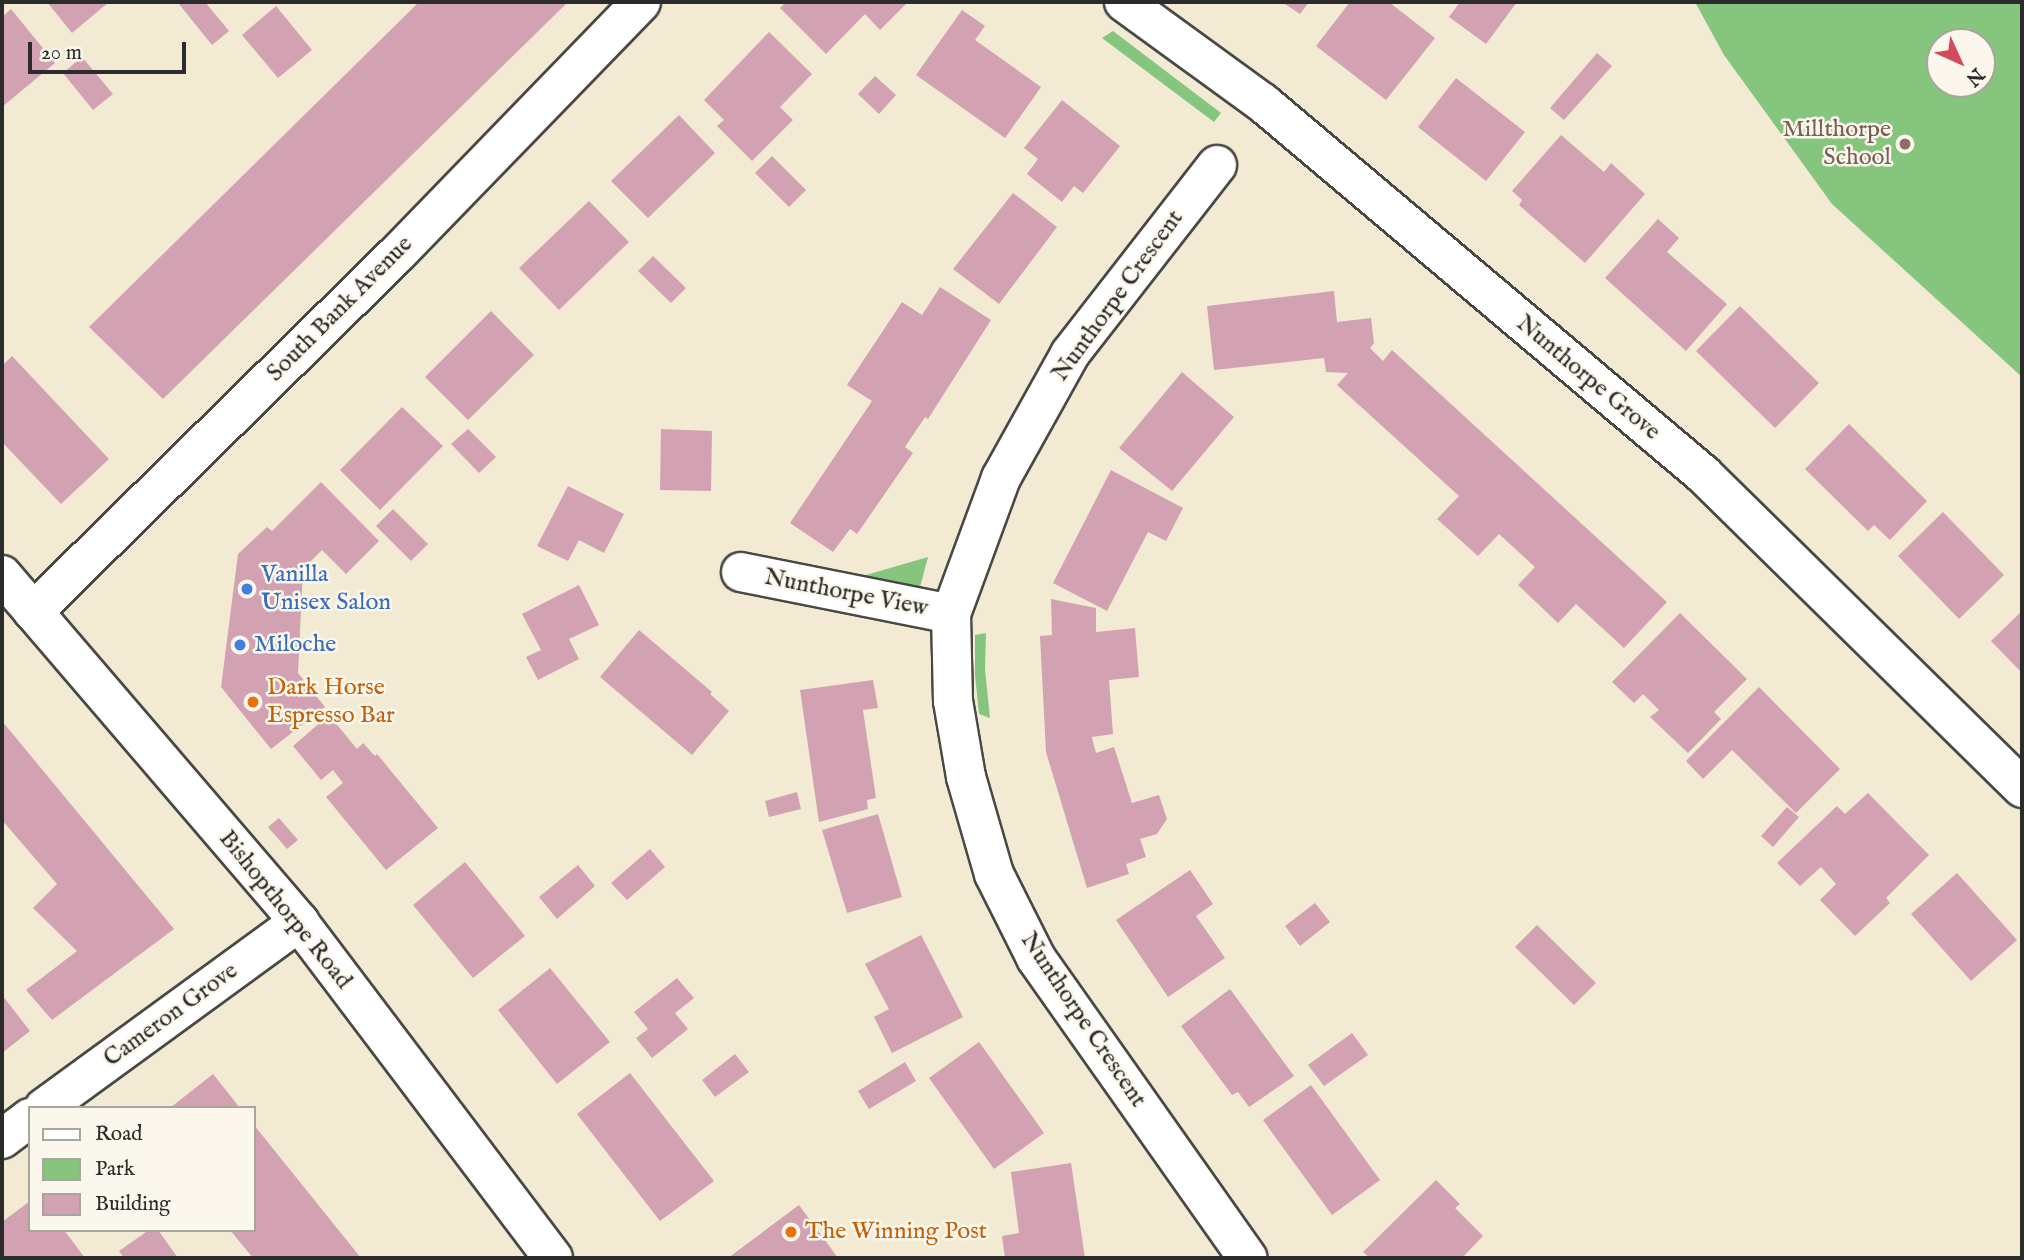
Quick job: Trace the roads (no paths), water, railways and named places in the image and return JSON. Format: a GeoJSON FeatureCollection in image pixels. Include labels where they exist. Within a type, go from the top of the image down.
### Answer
{"type":"FeatureCollection","features":[{"type":"Feature","properties":{"kind":"street","name":"South Bank Avenue"},"geometry":{"type":"LineString","coordinates":[[13,592],[398,253],[641,2]]}},
{"type":"Feature","properties":{"kind":"street","name":"Nunthorpe Grove"},"geometry":{"type":"LineString","coordinates":[[1124,2],[1262,103],[1703,474],[2022,788]]}},
{"type":"Feature","properties":{"kind":"street","name":"Nunthorpe Crescent"},"geometry":{"type":"LineString","coordinates":[[1217,165],[1070,354],[1001,478],[951,614],[953,701],[966,777],[995,874],[1036,958],[1244,1257]]}},
{"type":"Feature","properties":{"kind":"street","name":"Nunthorpe View"},"geometry":{"type":"LineString","coordinates":[[741,572],[951,614]]}},
{"type":"Feature","properties":{"kind":"street","name":"Bishopthorpe Road"},"geometry":{"type":"LineString","coordinates":[[13,592],[299,922],[553,1258]]}},
{"type":"Feature","properties":{"kind":"street","name":"Cameron Grove"},"geometry":{"type":"LineString","coordinates":[[47,1106],[299,922]]}},
{"type":"Feature","properties":{"kind":"street"},"geometry":{"type":"LineString","coordinates":[[2,1139],[28,1120]]}},
{"type":"Feature","properties":{"kind":"place","name":"Millthorpe School"},"geometry":{"type":"Point","coordinates":[1905,144]}},
{"type":"Feature","properties":{"kind":"place","name":"Vanilla Unisex Salon"},"geometry":{"type":"Point","coordinates":[247,589]}},
{"type":"Feature","properties":{"kind":"place","name":"Miloche"},"geometry":{"type":"Point","coordinates":[240,645]}},
{"type":"Feature","properties":{"kind":"place","name":"Dark Horse Espresso Bar"},"geometry":{"type":"Point","coordinates":[253,702]}},
{"type":"Feature","properties":{"kind":"place","name":"The Winning Post"},"geometry":{"type":"Point","coordinates":[791,1232]}}]}
